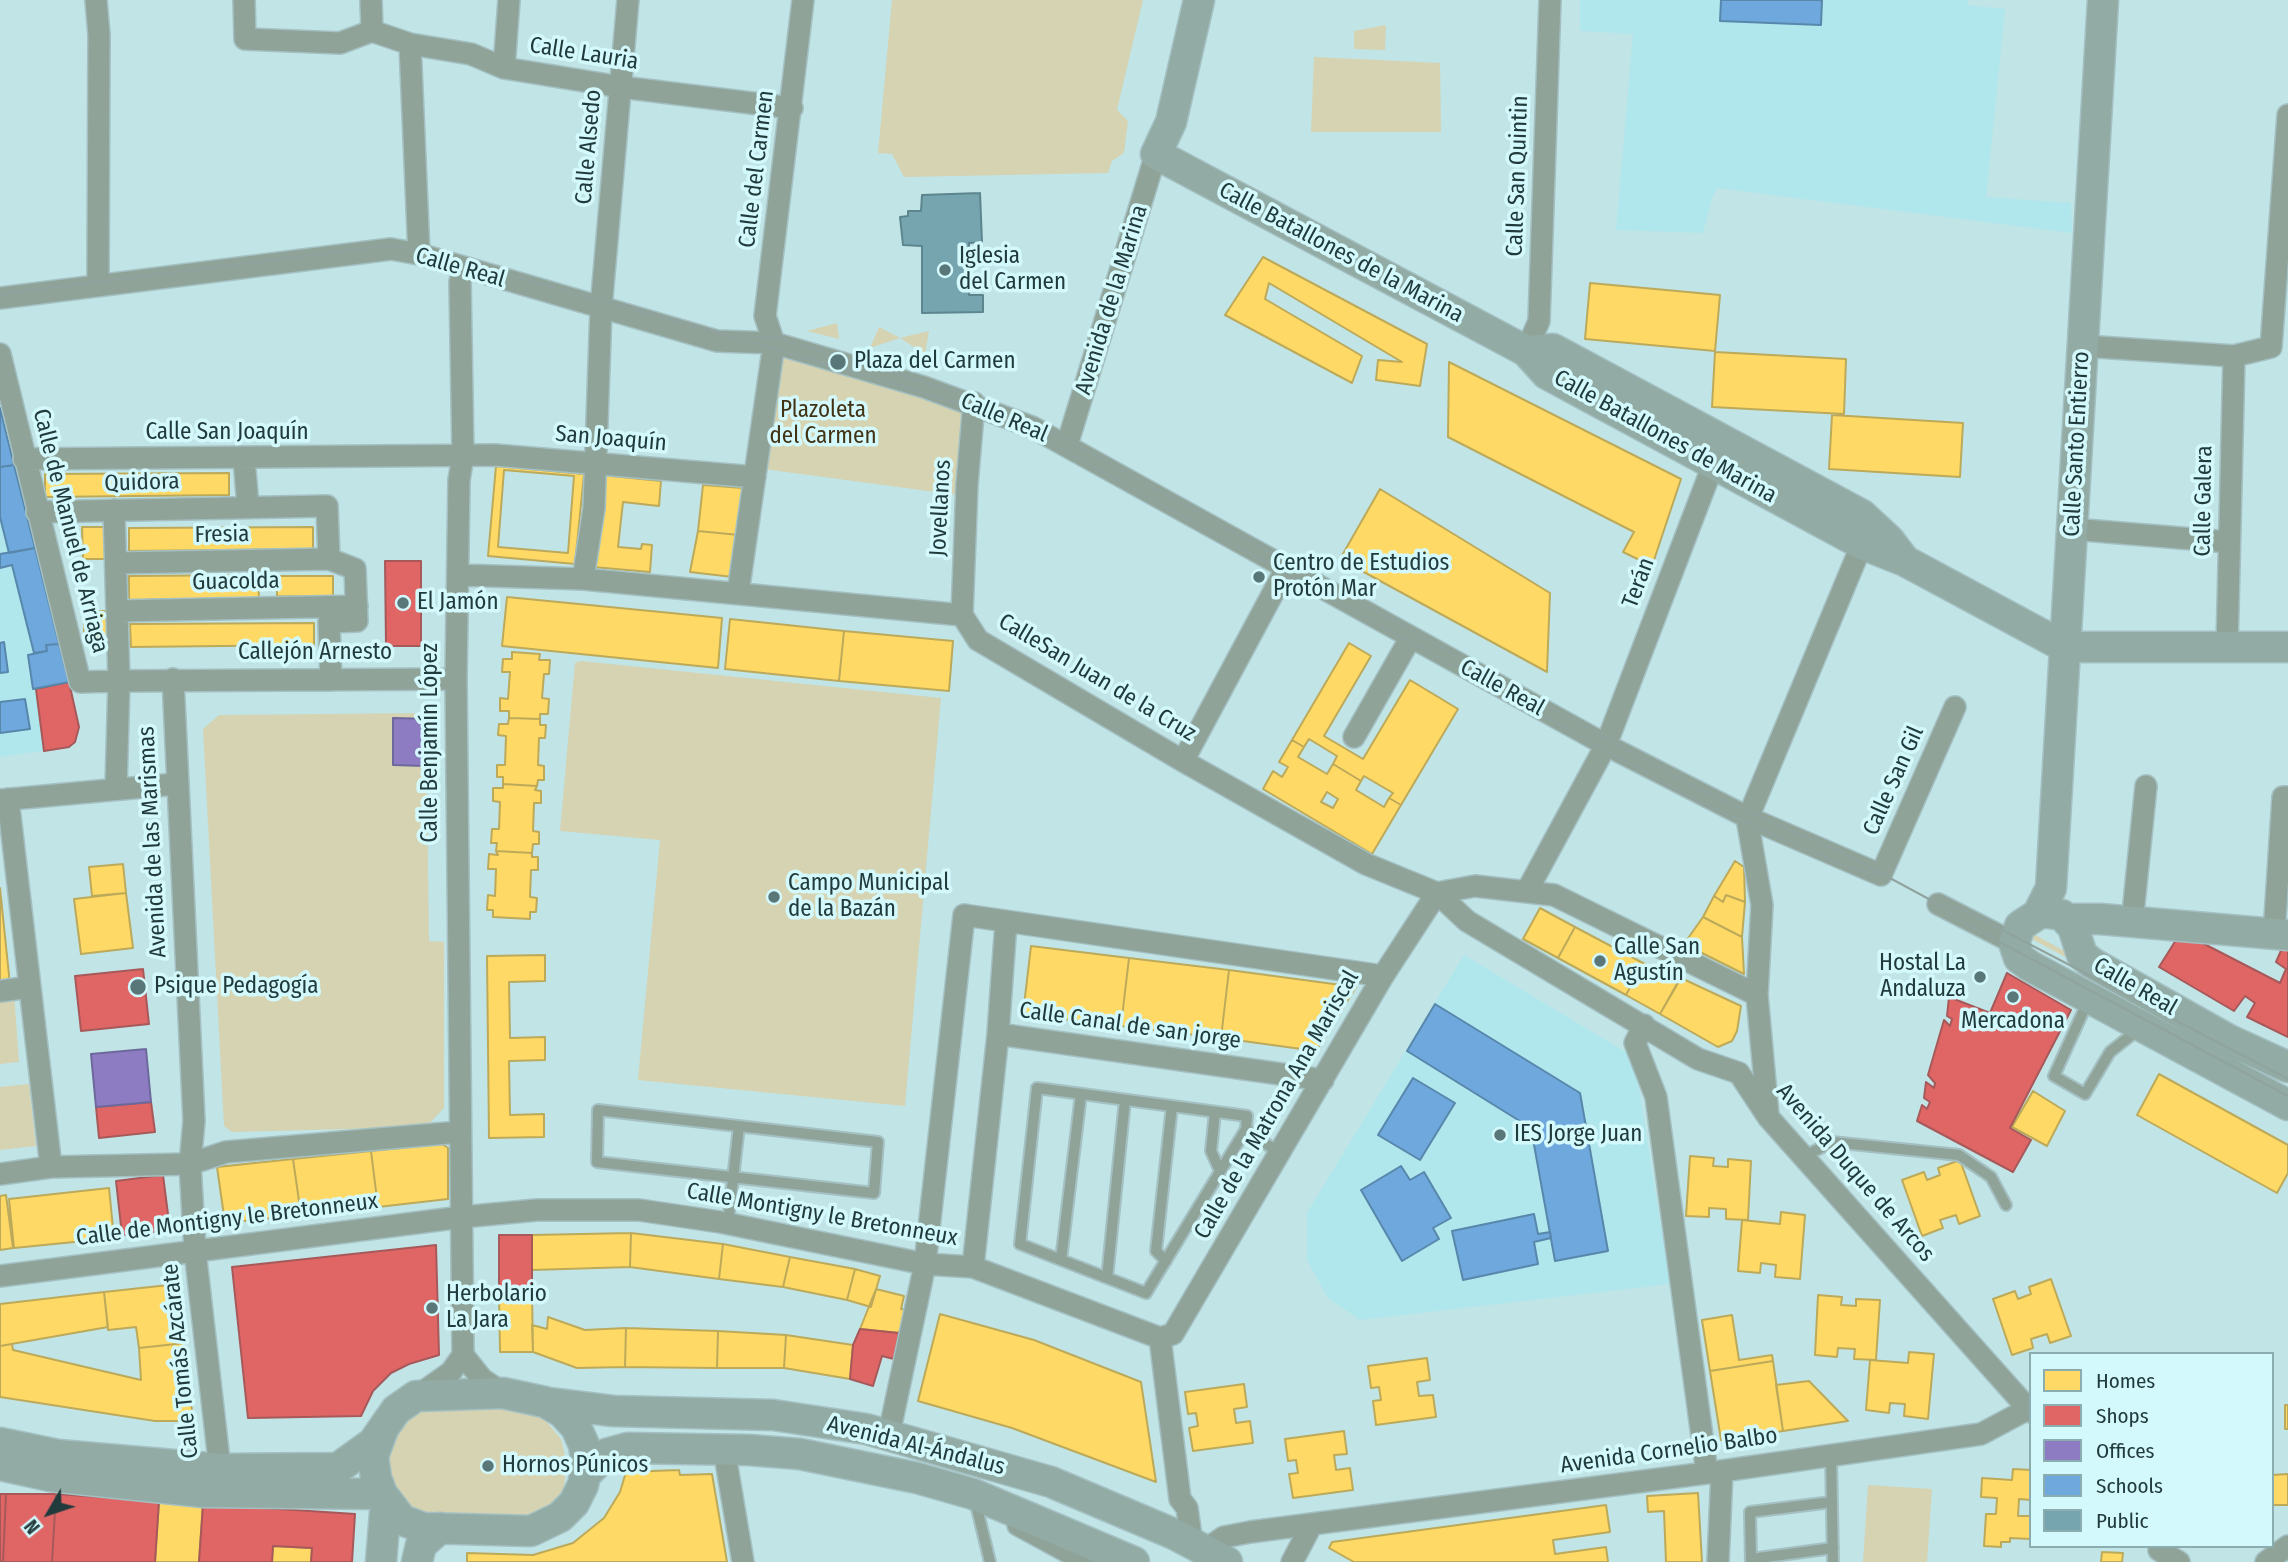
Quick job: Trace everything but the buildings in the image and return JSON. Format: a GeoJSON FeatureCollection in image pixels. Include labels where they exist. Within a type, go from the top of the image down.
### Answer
{"type":"FeatureCollection","features":[{"type":"Feature","properties":{"kind":"street"},"geometry":{"type":"LineString","coordinates":[[96,0],[99,35],[98,284]]}},
{"type":"Feature","properties":{"kind":"street"},"geometry":{"type":"LineString","coordinates":[[244,0],[245,39],[340,43],[372,31],[371,0]]}},
{"type":"Feature","properties":{"kind":"street"},"geometry":{"type":"LineString","coordinates":[[504,68],[509,0]]}},
{"type":"Feature","properties":{"kind":"street","name":"Calle Alsedo"},"geometry":{"type":"LineString","coordinates":[[583,579],[594,508],[601,304],[628,0]]}},
{"type":"Feature","properties":{"kind":"street","name":"Calle del Carmen"},"geometry":{"type":"LineString","coordinates":[[774,343],[765,316],[803,0]]}},
{"type":"Feature","properties":{"kind":"street","name":"Avenida de la Marina"},"geometry":{"type":"LineString","coordinates":[[1156,155],[1156,119],[1178,0]]}},
{"type":"Feature","properties":{"kind":"street","name":"Avenida de la Marina"},"geometry":{"type":"LineString","coordinates":[[1067,445],[1156,155],[1171,122],[1199,0]]}},
{"type":"Feature","properties":{"kind":"street","name":"Calle San Quintin"},"geometry":{"type":"LineString","coordinates":[[1526,351],[1539,321],[1550,0]]}},
{"type":"Feature","properties":{"kind":"street","name":"Calle Santo Entierro"},"geometry":{"type":"LineString","coordinates":[[2059,914],[2065,647],[2103,0]]}},
{"type":"Feature","properties":{"kind":"street","name":"Calle Lauria"},"geometry":{"type":"LineString","coordinates":[[372,31],[410,44],[471,54],[504,68],[621,87],[792,108]]}},
{"type":"Feature","properties":{"kind":"street"},"geometry":{"type":"LineString","coordinates":[[410,44],[419,254]]}},
{"type":"Feature","properties":{"kind":"street"},"geometry":{"type":"LineString","coordinates":[[2083,346],[2234,356],[2271,347],[2288,115]]}},
{"type":"Feature","properties":{"kind":"street","name":"Calle Batallones de la Marina"},"geometry":{"type":"LineString","coordinates":[[1156,155],[1526,351]]}},
{"type":"Feature","properties":{"kind":"street","name":"Calle Real"},"geometry":{"type":"LineString","coordinates":[[0,298],[391,249],[419,254],[463,269],[601,304],[717,341],[774,343],[974,403],[1067,445],[1606,745],[1749,818],[1881,876]]}},
{"type":"Feature","properties":{"kind":"street","name":"Calle Benjamín López"},"geometry":{"type":"LineString","coordinates":[[463,269],[460,282],[463,456],[459,480],[460,575],[456,679],[463,1355]]}},
{"type":"Feature","properties":{"kind":"street"},"geometry":{"type":"LineString","coordinates":[[738,593],[774,343]]}},
{"type":"Feature","properties":{"kind":"street","name":"Calle Batallones de Marina"},"geometry":{"type":"LineString","coordinates":[[1526,351],[1553,349],[1718,452],[1862,529],[1889,540],[1905,561],[2065,647]]}},
{"type":"Feature","properties":{"kind":"street","name":"Calle de Manuel de Arriaga"},"geometry":{"type":"LineString","coordinates":[[0,354],[80,682],[119,681]]}},
{"type":"Feature","properties":{"kind":"street","name":"Calle Galera"},"geometry":{"type":"LineString","coordinates":[[2227,648],[2234,356]]}},
{"type":"Feature","properties":{"kind":"street","name":"Jovellanos"},"geometry":{"type":"LineString","coordinates":[[962,615],[974,403]]}},
{"type":"Feature","properties":{"kind":"street","name":"Terán"},"geometry":{"type":"LineString","coordinates":[[1527,891],[1606,745],[1718,452]]}},
{"type":"Feature","properties":{"kind":"street","name":"San Joaquín"},"geometry":{"type":"LineString","coordinates":[[430,458],[495,455],[755,477]]}},
{"type":"Feature","properties":{"kind":"street","name":"Calle San Joaquín"},"geometry":{"type":"LineString","coordinates":[[24,459],[430,458]]}},
{"type":"Feature","properties":{"kind":"street"},"geometry":{"type":"LineString","coordinates":[[244,459],[248,506]]}},
{"type":"Feature","properties":{"kind":"street","name":"Quidora"},"geometry":{"type":"LineString","coordinates":[[37,512],[327,506],[329,559]]}},
{"type":"Feature","properties":{"kind":"street","name":"Avenida de las Marismas"},"geometry":{"type":"LineString","coordinates":[[114,510],[119,681],[116,788]]}},
{"type":"Feature","properties":{"kind":"street"},"geometry":{"type":"LineString","coordinates":[[1768,1117],[1758,995],[1762,905],[1749,818],[1862,529]]}},
{"type":"Feature","properties":{"kind":"street"},"geometry":{"type":"LineString","coordinates":[[2072,529],[2229,542]]}},
{"type":"Feature","properties":{"kind":"street"},"geometry":{"type":"LineString","coordinates":[[329,559],[355,569],[357,606],[357,621],[329,622],[331,680]]}},
{"type":"Feature","properties":{"kind":"street","name":"Fresia"},"geometry":{"type":"LineString","coordinates":[[116,563],[329,559]]}},
{"type":"Feature","properties":{"kind":"street"},"geometry":{"type":"LineString","coordinates":[[1183,761],[1287,567]]}},
{"type":"Feature","properties":{"kind":"street"},"geometry":{"type":"LineString","coordinates":[[460,575],[583,579],[962,615]]}},
{"type":"Feature","properties":{"kind":"street","name":"Guacolda"},"geometry":{"type":"LineString","coordinates":[[117,611],[357,606]]}},
{"type":"Feature","properties":{"kind":"street","name":"CalleSan Juan de la Cruz"},"geometry":{"type":"LineString","coordinates":[[962,615],[978,640],[1183,761],[1366,864],[1437,893]]}},
{"type":"Feature","properties":{"kind":"street"},"geometry":{"type":"LineString","coordinates":[[1354,737],[1412,637]]}},
{"type":"Feature","properties":{"kind":"street"},"geometry":{"type":"LineString","coordinates":[[2065,647],[2288,647]]}},
{"type":"Feature","properties":{"kind":"street"},"geometry":{"type":"LineString","coordinates":[[119,681],[173,679]]}},
{"type":"Feature","properties":{"kind":"street","name":"Avenida de las Marismas"},"geometry":{"type":"LineString","coordinates":[[173,679],[194,1121],[190,1164]]}},
{"type":"Feature","properties":{"kind":"street","name":"Callejón Arnesto"},"geometry":{"type":"LineString","coordinates":[[173,679],[456,679]]}},
{"type":"Feature","properties":{"kind":"street","name":"Calle San Gil"},"geometry":{"type":"LineString","coordinates":[[1881,876],[1955,707]]}},
{"type":"Feature","properties":{"kind":"street"},"geometry":{"type":"LineString","coordinates":[[51,1167],[4,799],[176,784]]}},
{"type":"Feature","properties":{"kind":"street"},"geometry":{"type":"LineString","coordinates":[[2132,923],[2146,786]]}},
{"type":"Feature","properties":{"kind":"street"},"geometry":{"type":"LineString","coordinates":[[2014,943],[2021,926],[2059,914],[2132,923],[2281,934],[2283,797],[2288,797]]}},
{"type":"Feature","properties":{"kind":"street"},"geometry":{"type":"LineString","coordinates":[[1437,893],[1475,886],[1554,895],[1758,995]]}},
{"type":"Feature","properties":{"kind":"street","name":"Calle de la Matrona Ana Mariscal"},"geometry":{"type":"LineString","coordinates":[[1160,1338],[1173,1334],[1383,976],[1437,893]]}},
{"type":"Feature","properties":{"kind":"street","name":"Avenida Duque de Arcos"},"geometry":{"type":"LineString","coordinates":[[1437,893],[1467,921],[1698,1059],[1740,1073],[1768,1117],[2029,1411]]}},
{"type":"Feature","properties":{"kind":"street","name":"Calle Real"},"geometry":{"type":"LineString","coordinates":[[1938,904],[2014,943],[2019,958],[2030,966],[2288,1105]]}},
{"type":"Feature","properties":{"kind":"street","name":"Calle Real"},"geometry":{"type":"LineString","coordinates":[[2059,914],[2082,955],[2095,966],[2230,1040],[2288,1067]]}},
{"type":"Feature","properties":{"kind":"street"},"geometry":{"type":"LineString","coordinates":[[888,1434],[925,1265],[964,915],[1383,976]]}},
{"type":"Feature","properties":{"kind":"street","name":"Calle Canal de san jorge"},"geometry":{"type":"LineString","coordinates":[[1006,922],[998,1034],[1323,1080]]}},
{"type":"Feature","properties":{"kind":"street"},"geometry":{"type":"LineString","coordinates":[[0,991],[30,987]]}},
{"type":"Feature","properties":{"kind":"street"},"geometry":{"type":"LineString","coordinates":[[1644,1026],[1635,1043],[1656,1097],[1714,1472],[1718,1562]]}},
{"type":"Feature","properties":{"kind":"street"},"geometry":{"type":"LineString","coordinates":[[973,1267],[998,1034]]}},
{"type":"Feature","properties":{"kind":"street"},"geometry":{"type":"LineString","coordinates":[[0,1174],[51,1167],[190,1164],[226,1152],[460,1132]]}},
{"type":"Feature","properties":{"kind":"street","name":"Calle Tomás Azcárate"},"geometry":{"type":"LineString","coordinates":[[190,1164],[195,1251],[220,1469]]}},
{"type":"Feature","properties":{"kind":"street","name":"Calle Montigny le Bretonneux"},"geometry":{"type":"LineString","coordinates":[[462,1217],[602,1208],[639,1210],[728,1223],[925,1265],[973,1267],[1160,1338]]}},
{"type":"Feature","properties":{"kind":"street","name":"Calle de Montigny le Bretonneux"},"geometry":{"type":"LineString","coordinates":[[0,1276],[462,1217]]}},
{"type":"Feature","properties":{"kind":"street"},"geometry":{"type":"LineString","coordinates":[[1160,1338],[1180,1499],[1208,1552]]}},
{"type":"Feature","properties":{"kind":"street"},"geometry":{"type":"LineString","coordinates":[[0,1443],[58,1455],[220,1469],[338,1468],[360,1454],[396,1410],[452,1372],[463,1355],[482,1379],[503,1393]]}},
{"type":"Feature","properties":{"kind":"street"},"geometry":{"type":"LineString","coordinates":[[383,1429],[373,1456],[376,1478],[384,1498],[395,1513],[412,1525],[531,1531],[560,1517],[574,1503],[585,1475],[584,1445],[576,1427],[562,1412],[545,1402],[503,1393],[416,1396]]}},
{"type":"Feature","properties":{"kind":"street","name":"Avenida Al-Ándalus"},"geometry":{"type":"LineString","coordinates":[[545,1402],[613,1411],[773,1415],[888,1434],[1051,1482],[1153,1525],[1208,1552]]}},
{"type":"Feature","properties":{"kind":"street","name":"Avenida Cornelio Balbo"},"geometry":{"type":"LineString","coordinates":[[1208,1552],[1224,1537],[1981,1434],[2029,1411]]}},
{"type":"Feature","properties":{"kind":"street","name":"Avenida Al-Ándalus"},"geometry":{"type":"LineString","coordinates":[[585,1475],[606,1454],[628,1448],[724,1449],[800,1454],[973,1494],[1134,1562]]}},
{"type":"Feature","properties":{"kind":"street"},"geometry":{"type":"LineString","coordinates":[[724,1449],[743,1562]]}},
{"type":"Feature","properties":{"kind":"street"},"geometry":{"type":"LineString","coordinates":[[0,1465],[50,1476],[203,1492],[384,1498]]}},
{"type":"Feature","properties":{"kind":"street"},"geometry":{"type":"LineString","coordinates":[[973,1494],[1031,1533],[1086,1562]]}},
{"type":"Feature","properties":{"kind":"street"},"geometry":{"type":"LineString","coordinates":[[381,1562],[384,1498]]}},
{"type":"Feature","properties":{"kind":"street"},"geometry":{"type":"LineString","coordinates":[[1153,1525],[1165,1521],[1180,1499]]}},
{"type":"Feature","properties":{"kind":"street"},"geometry":{"type":"LineString","coordinates":[[1292,1562],[1312,1524]]}},
{"type":"Feature","properties":{"kind":"street"},"geometry":{"type":"LineString","coordinates":[[418,1562],[421,1545],[440,1528]]}},
{"type":"Feature","properties":{"kind":"street"},"geometry":{"type":"LineString","coordinates":[[2266,1562],[2288,1546]]}},
{"type":"Feature","properties":{"kind":"street"},"geometry":{"type":"LineString","coordinates":[[2159,1553],[2171,1555],[2179,1562]]}},
{"type":"Feature","properties":{"kind":"lane"},"geometry":{"type":"LineString","coordinates":[[2089,999],[2054,1076],[2085,1094],[2110,1052],[2143,1027]]}},
{"type":"Feature","properties":{"kind":"lane"},"geometry":{"type":"LineString","coordinates":[[1037,1088],[1125,1100],[1247,1116],[1246,1129],[1146,1293],[1020,1244],[1037,1088]]}},
{"type":"Feature","properties":{"kind":"lane"},"geometry":{"type":"LineString","coordinates":[[1061,1260],[1081,1094]]}},
{"type":"Feature","properties":{"kind":"lane"},"geometry":{"type":"LineString","coordinates":[[1107,1278],[1125,1100]]}},
{"type":"Feature","properties":{"kind":"lane"},"geometry":{"type":"LineString","coordinates":[[1166,1261],[1156,1251],[1171,1106]]}},
{"type":"Feature","properties":{"kind":"lane"},"geometry":{"type":"LineString","coordinates":[[598,1110],[739,1126],[878,1142],[874,1193],[734,1175],[597,1162],[598,1110]]}},
{"type":"Feature","properties":{"kind":"lane"},"geometry":{"type":"LineString","coordinates":[[1215,1112],[1212,1151],[1220,1171]]}},
{"type":"Feature","properties":{"kind":"lane"},"geometry":{"type":"LineString","coordinates":[[728,1223],[739,1126]]}},
{"type":"Feature","properties":{"kind":"lane"},"geometry":{"type":"LineString","coordinates":[[1246,1129],[1280,1154]]}},
{"type":"Feature","properties":{"kind":"lane"},"geometry":{"type":"LineString","coordinates":[[1803,1157],[1832,1142],[1959,1155],[1991,1177],[2006,1205]]}},
{"type":"Feature","properties":{"kind":"lane"},"geometry":{"type":"LineString","coordinates":[[1831,1455],[1833,1562]]}},
{"type":"Feature","properties":{"kind":"lane"},"geometry":{"type":"LineString","coordinates":[[973,1494],[990,1562]]}},
{"type":"Feature","properties":{"kind":"lane"},"geometry":{"type":"LineString","coordinates":[[1832,1502],[1750,1512],[1751,1561],[1833,1548]]}},
{"type":"Feature","properties":{"kind":"shaded area"},"geometry":{"type":"Polygon","coordinates":[[[1580,0],[1968,0],[1967,5],[2005,9],[1986,197],[2071,203],[2072,233],[1717,188],[1703,233],[1616,230],[1633,34],[1580,31],[1580,0]]]}},
{"type":"Feature","properties":{"kind":"shaded area"},"geometry":{"type":"Polygon","coordinates":[[[0,408],[79,727],[75,742],[69,747],[0,757],[0,408]]]}},
{"type":"Feature","properties":{"kind":"shaded area","name":"IES Jorge Juan"},"geometry":{"type":"Polygon","coordinates":[[[1464,955],[1634,1057],[1670,1284],[1360,1320],[1328,1298],[1307,1260],[1307,1213],[1464,955]]]}},
{"type":"Feature","properties":{"kind":"green space"},"geometry":{"type":"Polygon","coordinates":[[[892,0],[1143,0],[1117,110],[1128,121],[1124,153],[1112,161],[1108,173],[904,177],[892,154],[878,153],[892,0]]]}},
{"type":"Feature","properties":{"kind":"green space"},"geometry":{"type":"Polygon","coordinates":[[[1386,25],[1385,50],[1354,49],[1354,31],[1386,25]]]}},
{"type":"Feature","properties":{"kind":"green space"},"geometry":{"type":"Polygon","coordinates":[[[1314,57],[1440,63],[1441,132],[1311,132],[1314,57]]]}},
{"type":"Feature","properties":{"kind":"green space"},"geometry":{"type":"Polygon","coordinates":[[[837,323],[839,339],[807,331],[837,323]]]}},
{"type":"Feature","properties":{"kind":"green space"},"geometry":{"type":"Polygon","coordinates":[[[879,327],[900,338],[870,348],[879,327]]]}},
{"type":"Feature","properties":{"kind":"green space"},"geometry":{"type":"Polygon","coordinates":[[[929,331],[925,354],[900,338],[929,331]]]}},
{"type":"Feature","properties":{"kind":"green space","name":"Plazoleta del Carmen"},"geometry":{"type":"Polygon","coordinates":[[[775,356],[970,409],[965,496],[764,469],[775,356]]]}},
{"type":"Feature","properties":{"kind":"green space"},"geometry":{"type":"Polygon","coordinates":[[[581,661],[941,698],[905,1106],[638,1080],[660,840],[560,831],[575,663],[581,661]]]}},
{"type":"Feature","properties":{"kind":"green space"},"geometry":{"type":"Polygon","coordinates":[[[426,713],[429,941],[444,942],[444,1108],[426,1127],[232,1132],[224,1126],[203,729],[219,715],[426,713]]]}},
{"type":"Feature","properties":{"kind":"green space"},"geometry":{"type":"Polygon","coordinates":[[[2030,932],[2066,952],[2086,968],[2028,937],[2030,932]]]}},
{"type":"Feature","properties":{"kind":"green space"},"geometry":{"type":"Polygon","coordinates":[[[14,993],[19,1062],[0,1064],[0,994],[14,993]]]}},
{"type":"Feature","properties":{"kind":"green space"},"geometry":{"type":"Polygon","coordinates":[[[29,1084],[36,1146],[0,1150],[0,1087],[29,1084]]]}},
{"type":"Feature","properties":{"kind":"green space"},"geometry":{"type":"Polygon","coordinates":[[[424,1407],[515,1407],[533,1413],[546,1421],[561,1439],[567,1463],[564,1488],[548,1509],[527,1521],[422,1518],[387,1494],[388,1431],[424,1407]]]}},
{"type":"Feature","properties":{"kind":"green space"},"geometry":{"type":"Polygon","coordinates":[[[1868,1485],[1932,1489],[1927,1562],[1863,1562],[1868,1485]]]}},
{"type":"Feature","properties":{"kind":"tram line"},"geometry":{"type":"LineString","coordinates":[[0,294],[392,245],[419,250],[773,348],[957,403],[1027,430],[1697,801],[1847,867],[1881,875]]}},
{"type":"Feature","properties":{"kind":"tram line"},"geometry":{"type":"LineString","coordinates":[[749,338],[772,336],[958,392],[1034,421],[1698,789],[1851,857],[1938,904],[1964,923],[2288,1096]]}},
{"type":"Feature","properties":{"kind":"tram line"},"geometry":{"type":"LineString","coordinates":[[1949,906],[1966,911],[2288,1079]]}},
{"type":"Feature","properties":{"kind":"place","name":"Iglesia del Carmen"},"geometry":{"type":"Point","coordinates":[945,270]}},
{"type":"Feature","properties":{"kind":"place","name":"Plaza del Carmen"},"geometry":{"type":"Point","coordinates":[838,362]}},
{"type":"Feature","properties":{"kind":"place","name":"Centro de Estudios Protón Mar"},"geometry":{"type":"Point","coordinates":[1259,577]}},
{"type":"Feature","properties":{"kind":"place","name":"El Jamón"},"geometry":{"type":"Point","coordinates":[403,603]}},
{"type":"Feature","properties":{"kind":"place","name":"Campo Municipal de la Bazán"},"geometry":{"type":"Point","coordinates":[774,897]}},
{"type":"Feature","properties":{"kind":"place","name":"Calle San Agustín"},"geometry":{"type":"Point","coordinates":[1600,961]}},
{"type":"Feature","properties":{"kind":"place","name":"Hostal La Andaluza"},"geometry":{"type":"Point","coordinates":[1980,977]}},
{"type":"Feature","properties":{"kind":"place","name":"Psique Pedagogía"},"geometry":{"type":"Point","coordinates":[138,987]}},
{"type":"Feature","properties":{"kind":"place","name":"Mercadona"},"geometry":{"type":"Point","coordinates":[2013,997]}},
{"type":"Feature","properties":{"kind":"place","name":"IES Jorge Juan"},"geometry":{"type":"Point","coordinates":[1500,1135]}},
{"type":"Feature","properties":{"kind":"place","name":"Herbolario La Jara"},"geometry":{"type":"Point","coordinates":[432,1308]}},
{"type":"Feature","properties":{"kind":"place","name":"Hornos Púnicos"},"geometry":{"type":"Point","coordinates":[488,1466]}}]}
